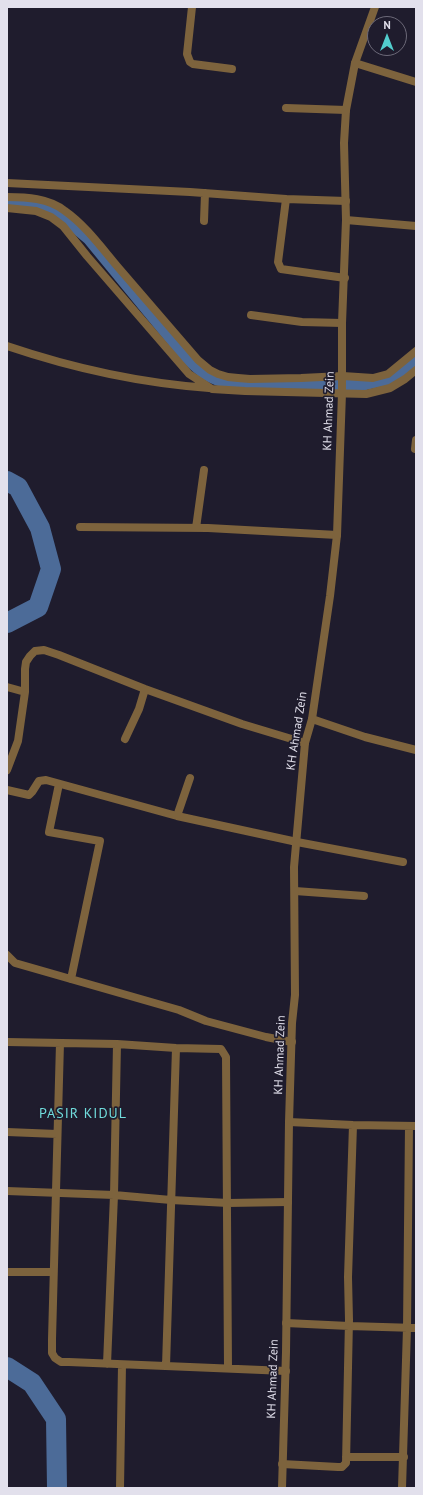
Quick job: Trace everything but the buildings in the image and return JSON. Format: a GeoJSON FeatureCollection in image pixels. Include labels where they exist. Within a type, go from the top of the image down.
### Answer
{"type":"FeatureCollection","features":[{"type":"Feature","properties":{"kind":"street"},"geometry":{"type":"LineString","coordinates":[[192,7],[187,54],[190,62],[193,64],[232,69]]}},
{"type":"Feature","properties":{"kind":"street","name":"KH Ahmad Zein"},"geometry":{"type":"LineString","coordinates":[[282,1488],[286,1371],[289,1122],[292,1023],[295,995],[294,867],[305,743],[312,719],[330,596],[337,535],[343,378],[342,324],[345,278],[346,220],[344,143],[346,110],[356,63],[375,7]]}},
{"type":"Feature","properties":{"kind":"street"},"geometry":{"type":"LineString","coordinates":[[356,63],[416,82]]}},
{"type":"Feature","properties":{"kind":"street"},"geometry":{"type":"LineString","coordinates":[[286,108],[346,110]]}},
{"type":"Feature","properties":{"kind":"street"},"geometry":{"type":"LineString","coordinates":[[7,183],[346,201]]}},
{"type":"Feature","properties":{"kind":"street"},"geometry":{"type":"LineString","coordinates":[[204,221],[205,193]]}},
{"type":"Feature","properties":{"kind":"street"},"geometry":{"type":"LineString","coordinates":[[7,197],[26,197],[40,200],[54,204],[65,210],[87,231],[198,360],[210,370],[228,377],[303,385],[366,394],[390,388],[416,370]]}},
{"type":"Feature","properties":{"kind":"street"},"geometry":{"type":"LineString","coordinates":[[286,199],[278,262],[282,269],[345,278]]}},
{"type":"Feature","properties":{"kind":"street"},"geometry":{"type":"LineString","coordinates":[[7,208],[36,211],[51,217],[63,226],[189,374],[212,389]]}},
{"type":"Feature","properties":{"kind":"street"},"geometry":{"type":"LineString","coordinates":[[346,220],[416,226]]}},
{"type":"Feature","properties":{"kind":"street"},"geometry":{"type":"LineString","coordinates":[[251,315],[302,322],[342,324]]}},
{"type":"Feature","properties":{"kind":"street"},"geometry":{"type":"LineString","coordinates":[[7,346],[98,372],[174,385],[245,391],[303,385],[343,378],[373,378],[382,376],[392,371],[416,351]]}},
{"type":"Feature","properties":{"kind":"street"},"geometry":{"type":"LineString","coordinates":[[415,449],[416,440]]}},
{"type":"Feature","properties":{"kind":"street"},"geometry":{"type":"LineString","coordinates":[[196,528],[204,470]]}},
{"type":"Feature","properties":{"kind":"street"},"geometry":{"type":"LineString","coordinates":[[80,526],[196,528],[337,535]]}},
{"type":"Feature","properties":{"kind":"street"},"geometry":{"type":"LineString","coordinates":[[7,770],[18,740],[25,692],[26,662],[35,651],[44,650],[145,690],[242,724],[305,743]]}},
{"type":"Feature","properties":{"kind":"street"},"geometry":{"type":"LineString","coordinates":[[7,687],[25,692]]}},
{"type":"Feature","properties":{"kind":"street"},"geometry":{"type":"LineString","coordinates":[[125,739],[139,709],[145,690]]}},
{"type":"Feature","properties":{"kind":"street"},"geometry":{"type":"LineString","coordinates":[[312,719],[364,737],[416,750]]}},
{"type":"Feature","properties":{"kind":"street"},"geometry":{"type":"LineString","coordinates":[[177,816],[190,778]]}},
{"type":"Feature","properties":{"kind":"street"},"geometry":{"type":"LineString","coordinates":[[7,790],[29,794],[32,792],[36,784],[42,780],[177,816],[297,842],[404,862]]}},
{"type":"Feature","properties":{"kind":"street"},"geometry":{"type":"LineString","coordinates":[[59,784],[49,832],[100,842],[71,978]]}},
{"type":"Feature","properties":{"kind":"street"},"geometry":{"type":"LineString","coordinates":[[295,891],[364,896]]}},
{"type":"Feature","properties":{"kind":"street"},"geometry":{"type":"LineString","coordinates":[[7,955],[8,958],[15,963],[179,1010],[206,1020],[266,1037],[292,1042]]}},
{"type":"Feature","properties":{"kind":"street"},"geometry":{"type":"LineString","coordinates":[[7,1042],[117,1044],[221,1049],[226,1057],[228,1368]]}},
{"type":"Feature","properties":{"kind":"street"},"geometry":{"type":"LineString","coordinates":[[60,1043],[53,1272],[52,1353],[55,1358],[61,1362],[286,1371]]}},
{"type":"Feature","properties":{"kind":"street"},"geometry":{"type":"LineString","coordinates":[[107,1364],[114,1196],[117,1044]]}},
{"type":"Feature","properties":{"kind":"street"},"geometry":{"type":"LineString","coordinates":[[166,1366],[176,1048]]}},
{"type":"Feature","properties":{"kind":"street"},"geometry":{"type":"LineString","coordinates":[[289,1122],[413,1126],[413,1203],[407,1263],[407,1328],[402,1488]]}},
{"type":"Feature","properties":{"kind":"street"},"geometry":{"type":"LineString","coordinates":[[282,1464],[338,1467],[344,1465],[346,1457],[349,1326],[348,1277],[353,1125]]}},
{"type":"Feature","properties":{"kind":"street"},"geometry":{"type":"LineString","coordinates":[[7,1132],[57,1134]]}},
{"type":"Feature","properties":{"kind":"street"},"geometry":{"type":"LineString","coordinates":[[7,1191],[171,1200],[288,1202]]}},
{"type":"Feature","properties":{"kind":"street"},"geometry":{"type":"LineString","coordinates":[[7,1272],[53,1272]]}},
{"type":"Feature","properties":{"kind":"street"},"geometry":{"type":"LineString","coordinates":[[286,1323],[416,1328]]}},
{"type":"Feature","properties":{"kind":"street"},"geometry":{"type":"LineString","coordinates":[[120,1488],[122,1365]]}},
{"type":"Feature","properties":{"kind":"street"},"geometry":{"type":"LineString","coordinates":[[346,1457],[404,1457]]}},
{"type":"Feature","properties":{"kind":"waterway"},"geometry":{"type":"LineString","coordinates":[[7,202],[27,202],[58,213],[89,239],[185,356],[196,367],[211,377],[232,384],[362,385],[389,379],[416,361]]}},
{"type":"Feature","properties":{"kind":"waterway"},"geometry":{"type":"LineString","coordinates":[[7,481],[18,487],[40,528],[51,569],[38,607],[7,623]]}},
{"type":"Feature","properties":{"kind":"waterway"},"geometry":{"type":"LineString","coordinates":[[7,1367],[32,1383],[56,1419],[57,1488]]}},
{"type":"Feature","properties":{"kind":"district","name":"PASIR KIDUL"},"geometry":{"type":"Point","coordinates":[83,1114]}}]}
